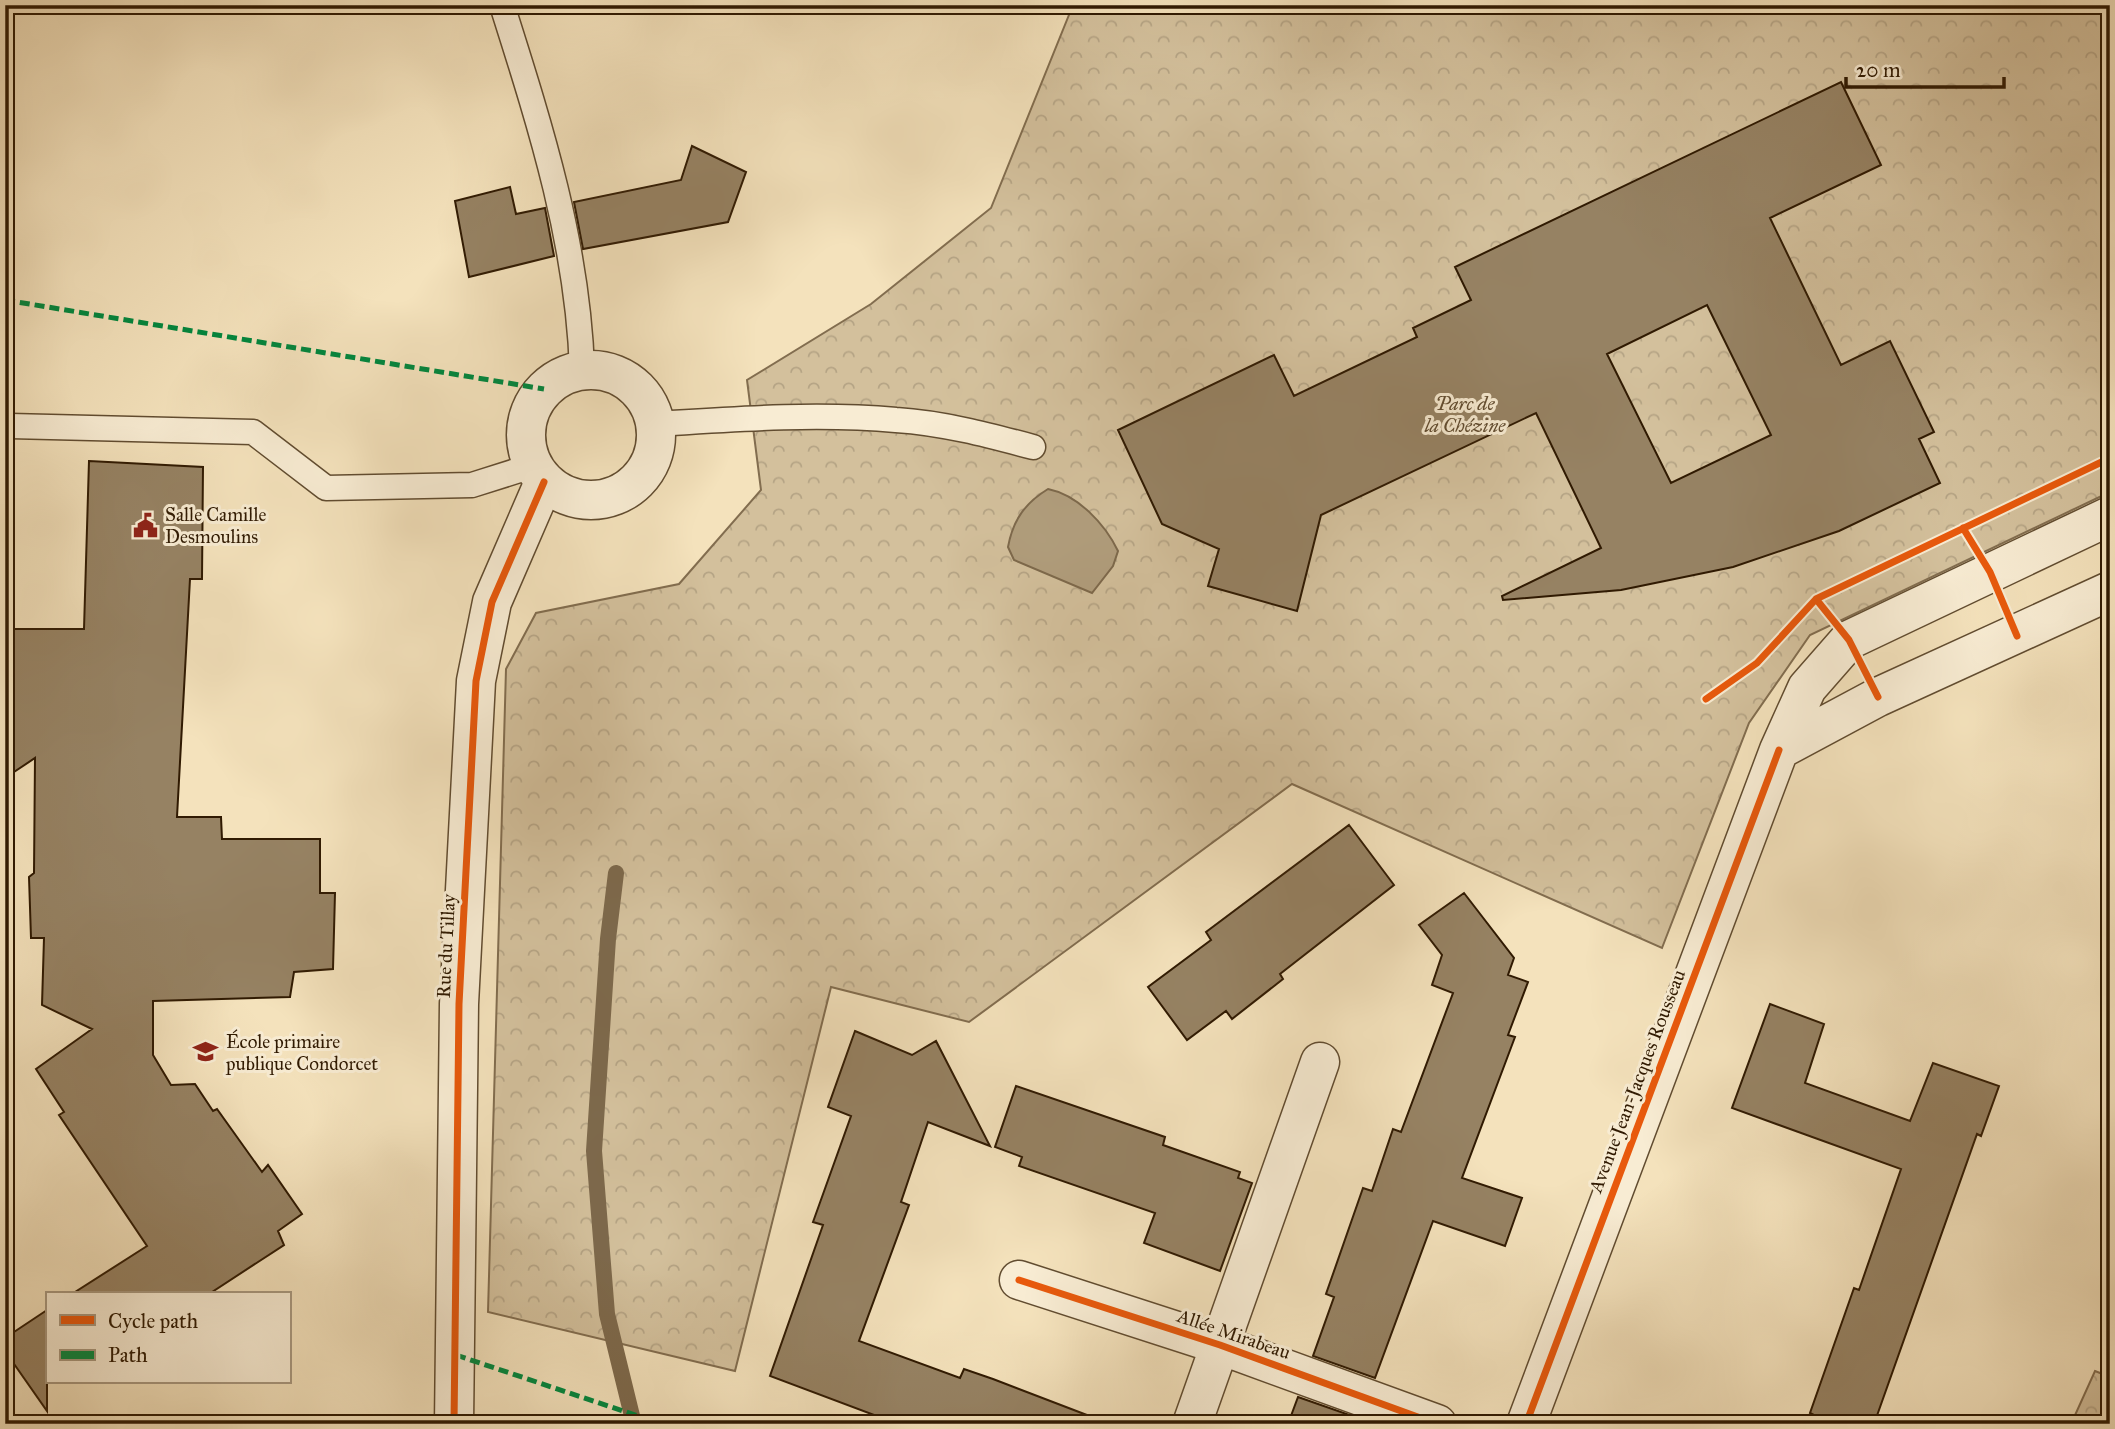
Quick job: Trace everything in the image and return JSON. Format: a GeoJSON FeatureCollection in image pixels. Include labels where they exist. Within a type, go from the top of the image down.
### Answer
{"type":"FeatureCollection","features":[{"type":"Feature","properties":{"kind":"street"},"geometry":{"type":"LineString","coordinates":[[582,370],[604,371],[624,379],[640,392],[652,410],[655,424],[654,453],[645,472],[632,487],[616,496],[597,501],[578,500],[538,474],[525,446],[525,425],[532,406],[544,389],[562,376],[582,370]]}},
{"type":"Feature","properties":{"kind":"street","name":"Rue du Tillay"},"geometry":{"type":"LineString","coordinates":[[454,1424],[459,1004],[476,681],[492,602],[538,474]]}},
{"type":"Feature","properties":{"kind":"street","name":"Avenue Jean-Jacques Rousseau"},"geometry":{"type":"LineString","coordinates":[[1526,1424],[1779,750],[1807,688],[1849,640],[2110,516]]}},
{"type":"Feature","properties":{"kind":"street"},"geometry":{"type":"LineString","coordinates":[[1779,750],[1878,697],[2110,592]]}},
{"type":"Feature","properties":{"kind":"street","name":"Allée Mirabeau"},"geometry":{"type":"LineString","coordinates":[[1192,1424],[1320,1062]]}},
{"type":"Feature","properties":{"kind":"street","name":"Allée Mirabeau"},"geometry":{"type":"LineString","coordinates":[[1019,1280],[1220,1345],[1437,1424]]}},
{"type":"Feature","properties":{"kind":"lane"},"geometry":{"type":"LineString","coordinates":[[502,5],[557,186],[581,319],[582,370]]}},
{"type":"Feature","properties":{"kind":"lane"},"geometry":{"type":"LineString","coordinates":[[655,424],[769,418],[898,420],[974,431],[1033,447]]}},
{"type":"Feature","properties":{"kind":"lane"},"geometry":{"type":"LineString","coordinates":[[10,426],[253,432],[326,488],[472,485],[538,474]]}},
{"type":"Feature","properties":{"kind":"green space","name":"Parc de la Chézine"},"geometry":{"type":"Polygon","coordinates":[[[1073,5],[2110,5],[2110,492],[1810,635],[1749,723],[1662,948],[1292,784],[969,1022],[831,987],[735,1371],[488,1312],[506,669],[536,613],[679,584],[761,490],[747,380],[871,304],[991,208],[1073,5]]]}},
{"type":"Feature","properties":{"kind":"green space"},"geometry":{"type":"Polygon","coordinates":[[[2095,1371],[2110,1377],[2110,1424],[2071,1424],[2095,1371]]]}},
{"type":"Feature","properties":{"kind":"shaded area"},"geometry":{"type":"Polygon","coordinates":[[[1048,489],[1080,504],[1098,521],[1118,551],[1113,566],[1092,593],[1014,560],[1008,547],[1021,513],[1048,489]]]}},
{"type":"Feature","properties":{"kind":"building"},"geometry":{"type":"Polygon","coordinates":[[[1841,82],[1881,165],[1770,218],[1841,365],[1890,341],[1934,432],[1919,439],[1940,483],[1839,531],[1733,567],[1621,590],[1503,600],[1502,596],[1601,548],[1536,413],[1321,515],[1297,611],[1208,586],[1219,549],[1162,524],[1118,430],[1274,355],[1294,396],[1417,337],[1413,328],[1471,300],[1455,267],[1841,82]],[[1707,305],[1607,354],[1671,483],[1771,435],[1707,305]]]}},
{"type":"Feature","properties":{"kind":"building"},"geometry":{"type":"Polygon","coordinates":[[[692,146],[746,172],[728,222],[583,249],[574,202],[681,180],[692,146]]]}},
{"type":"Feature","properties":{"kind":"building"},"geometry":{"type":"Polygon","coordinates":[[[510,187],[516,214],[545,208],[554,256],[469,277],[455,201],[510,187]]]}},
{"type":"Feature","properties":{"kind":"building"},"geometry":{"type":"Polygon","coordinates":[[[89,461],[203,467],[202,579],[190,579],[177,817],[221,817],[222,839],[320,839],[320,893],[335,893],[333,969],[294,972],[290,997],[153,1001],[153,1055],[171,1085],[195,1084],[213,1111],[217,1109],[262,1172],[268,1165],[302,1214],[278,1231],[284,1245],[212,1292],[75,1292],[147,1246],[59,1115],[64,1112],[36,1069],[92,1029],[42,1005],[44,938],[31,938],[29,877],[34,873],[35,758],[5,778],[5,629],[84,629],[89,461]]]}},
{"type":"Feature","properties":{"kind":"building"},"geometry":{"type":"Polygon","coordinates":[[[1349,825],[1394,885],[1280,974],[1283,979],[1232,1019],[1226,1011],[1187,1040],[1148,987],[1211,940],[1206,932],[1349,825]]]}},
{"type":"Feature","properties":{"kind":"building"},"geometry":{"type":"Polygon","coordinates":[[[1464,893],[1514,958],[1508,975],[1528,982],[1508,1035],[1515,1037],[1462,1178],[1522,1198],[1505,1246],[1433,1221],[1375,1378],[1313,1356],[1334,1297],[1326,1294],[1363,1188],[1372,1191],[1393,1129],[1401,1132],[1453,993],[1432,985],[1442,955],[1419,925],[1464,893]]]}},
{"type":"Feature","properties":{"kind":"building"},"geometry":{"type":"Polygon","coordinates":[[[1770,1004],[1824,1024],[1805,1083],[1910,1121],[1933,1063],[1999,1086],[1981,1136],[1977,1134],[1874,1424],[1810,1424],[1814,1415],[1810,1413],[1854,1288],[1859,1290],[1901,1169],[1732,1108],[1770,1004]]]}},
{"type":"Feature","properties":{"kind":"building"},"geometry":{"type":"Polygon","coordinates":[[[855,1031],[912,1055],[936,1041],[990,1146],[928,1122],[901,1202],[909,1205],[859,1341],[960,1378],[964,1369],[1100,1420],[1100,1424],[898,1424],[770,1376],[823,1225],[813,1222],[851,1116],[828,1107],[855,1031]]]}},
{"type":"Feature","properties":{"kind":"building"},"geometry":{"type":"Polygon","coordinates":[[[1016,1086],[1165,1137],[1163,1145],[1240,1172],[1238,1178],[1252,1183],[1220,1271],[1144,1243],[1155,1213],[1019,1166],[1022,1157],[995,1147],[1016,1086]]]}},
{"type":"Feature","properties":{"kind":"building"},"geometry":{"type":"Polygon","coordinates":[[[46,1311],[47,1411],[5,1351],[5,1338],[46,1311]]]}},
{"type":"Feature","properties":{"kind":"building"},"geometry":{"type":"Polygon","coordinates":[[[1298,1397],[1361,1419],[1359,1424],[1288,1424],[1298,1397]]]}},
{"type":"Feature","properties":{"kind":"waterway"},"geometry":{"type":"LineString","coordinates":[[616,873],[608,939],[594,1151],[607,1314],[634,1424]]}},
{"type":"Feature","properties":{"kind":"marked path"},"geometry":{"type":"LineString","coordinates":[[5,300],[544,389]]}},
{"type":"Feature","properties":{"kind":"marked path"},"geometry":{"type":"LineString","coordinates":[[456,1355],[662,1424]]}},
{"type":"Feature","properties":{"kind":"marked path"},"geometry":{"type":"LineString","coordinates":[[405,1424],[454,1417]]}},
{"type":"Feature","properties":{"kind":"cycle path"},"geometry":{"type":"LineString","coordinates":[[1706,699],[1757,663],[1816,599],[2110,458]]}},
{"type":"Feature","properties":{"kind":"cycle path"},"geometry":{"type":"LineString","coordinates":[[454,1424],[459,1004],[476,681],[492,602],[544,482]]}},
{"type":"Feature","properties":{"kind":"cycle path"},"geometry":{"type":"LineString","coordinates":[[1963,528],[1990,572],[2017,636]]}},
{"type":"Feature","properties":{"kind":"cycle path"},"geometry":{"type":"LineString","coordinates":[[1816,599],[1849,640],[1878,697]]}},
{"type":"Feature","properties":{"kind":"cycle path"},"geometry":{"type":"LineString","coordinates":[[1526,1424],[1779,750]]}},
{"type":"Feature","properties":{"kind":"cycle path"},"geometry":{"type":"LineString","coordinates":[[1019,1280],[1220,1345],[1437,1424]]}},
{"type":"Feature","properties":{"kind":"place","name":"Salle Camille Desmoulins"},"geometry":{"type":"Point","coordinates":[145,525]}},
{"type":"Feature","properties":{"kind":"place","name":"École primaire publique Condorcet"},"geometry":{"type":"Point","coordinates":[206,1052]}}]}
